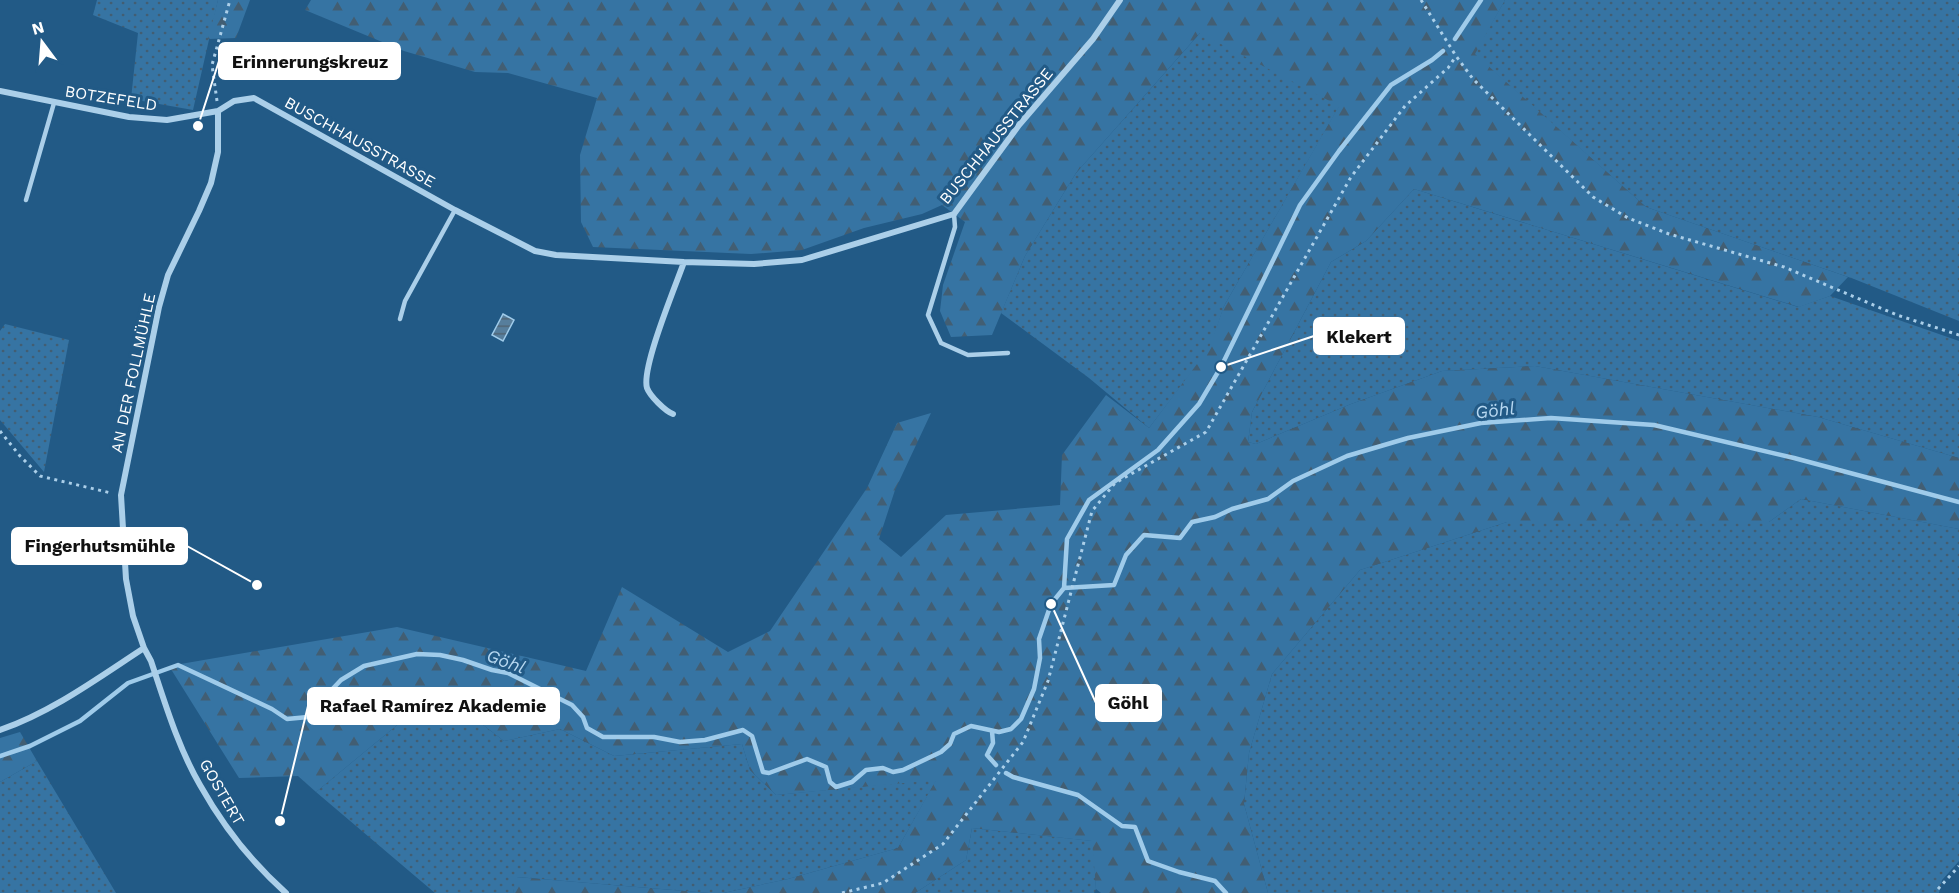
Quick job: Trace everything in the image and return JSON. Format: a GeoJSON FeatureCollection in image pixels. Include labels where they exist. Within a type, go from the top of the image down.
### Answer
{"type":"FeatureCollection","features":[{"type":"Feature","properties":{"kind":"street","name":"BUSCHHAUSSTRASSE"},"geometry":{"type":"LineString","coordinates":[[218,111],[234,101],[254,98],[455,210],[535,250],[556,255],[684,262],[754,264],[802,260],[954,214],[1019,125],[1093,39],[1120,0]]}},
{"type":"Feature","properties":{"kind":"street","name":"BOTZEFELD"},"geometry":{"type":"LineString","coordinates":[[0,91],[129,117],[167,120],[218,111]]}},
{"type":"Feature","properties":{"kind":"street","name":"AN DER FOLLMÜHLE"},"geometry":{"type":"LineString","coordinates":[[144,648],[133,616],[126,579],[122,495],[159,307],[168,275],[211,183],[218,152],[218,111]]}},
{"type":"Feature","properties":{"kind":"street"},"geometry":{"type":"LineString","coordinates":[[673,414],[665,410],[647,388],[648,372],[684,262]]}},
{"type":"Feature","properties":{"kind":"street"},"geometry":{"type":"LineString","coordinates":[[0,730],[47,709],[144,648]]}},
{"type":"Feature","properties":{"kind":"street","name":"GOSTERT"},"geometry":{"type":"LineString","coordinates":[[144,648],[151,661],[181,746],[200,785],[234,837],[270,879],[286,893]]}},
{"type":"Feature","properties":{"kind":"lane"},"geometry":{"type":"LineString","coordinates":[[26,200],[54,103]]}},
{"type":"Feature","properties":{"kind":"lane"},"geometry":{"type":"LineString","coordinates":[[400,319],[405,301],[455,210]]}},
{"type":"Feature","properties":{"kind":"lane"},"geometry":{"type":"LineString","coordinates":[[954,214],[955,227],[928,315],[942,343],[969,355],[1008,353]]}},
{"type":"Feature","properties":{"kind":"path"},"geometry":{"type":"LineString","coordinates":[[218,111],[212,65],[230,0]]}},
{"type":"Feature","properties":{"kind":"path"},"geometry":{"type":"LineString","coordinates":[[1421,0],[1473,79],[1593,197],[1628,218],[1669,234],[1774,264],[1897,315],[1959,335]]}},
{"type":"Feature","properties":{"kind":"path"},"geometry":{"type":"LineString","coordinates":[[842,893],[883,883],[943,844],[1023,742],[1048,681],[1092,511],[1115,483],[1206,432],[1351,177],[1405,106],[1448,68],[1456,56]]}},
{"type":"Feature","properties":{"kind":"path"},"geometry":{"type":"LineString","coordinates":[[0,431],[40,476],[122,495]]}},
{"type":"Feature","properties":{"kind":"path"},"geometry":{"type":"LineString","coordinates":[[1938,889],[1959,866]]}},
{"type":"Feature","properties":{"kind":"green space"},"geometry":{"type":"Polygon","coordinates":[[[97,0],[218,0],[193,110],[131,99],[138,33],[93,15],[97,0]]]}},
{"type":"Feature","properties":{"kind":"green space"},"geometry":{"type":"Polygon","coordinates":[[[218,0],[250,0],[236,38],[208,39],[218,0]]]}},
{"type":"Feature","properties":{"kind":"green space"},"geometry":{"type":"Polygon","coordinates":[[[311,0],[1505,0],[1475,54],[1646,207],[1848,277],[1830,296],[1799,307],[1414,189],[1366,241],[1331,262],[1252,412],[1248,442],[1256,444],[1351,404],[1442,371],[1535,366],[1818,417],[1959,458],[1959,529],[1801,499],[1769,522],[1507,522],[1360,570],[1272,674],[1249,753],[1244,804],[1268,893],[1101,893],[1096,889],[1092,841],[972,828],[966,860],[915,893],[723,893],[788,879],[898,848],[936,780],[776,795],[750,770],[742,744],[614,756],[560,729],[504,741],[465,711],[402,721],[316,792],[298,776],[239,778],[169,666],[397,627],[586,671],[622,587],[728,652],[770,631],[867,488],[897,423],[931,413],[895,490],[879,539],[901,557],[946,515],[1060,505],[1062,455],[1106,395],[1149,428],[1209,348],[1224,306],[1339,106],[1200,33],[1076,173],[1025,256],[992,335],[951,337],[940,311],[943,285],[965,222],[942,205],[922,214],[864,228],[802,250],[751,254],[593,247],[581,222],[580,155],[597,98],[508,73],[475,72],[404,51],[305,10],[311,0]]]}},
{"type":"Feature","properties":{"kind":"green space"},"geometry":{"type":"Polygon","coordinates":[[[1505,0],[1959,0],[1959,321],[1854,279],[1646,207],[1474,54],[1505,0]]]}},
{"type":"Feature","properties":{"kind":"green space"},"geometry":{"type":"Polygon","coordinates":[[[1201,32],[1340,105],[1224,306],[1210,348],[1149,428],[1089,378],[1001,313],[1025,256],[1076,173],[1201,32]]]}},
{"type":"Feature","properties":{"kind":"green space"},"geometry":{"type":"Polygon","coordinates":[[[1414,189],[1798,307],[1830,296],[1959,341],[1959,458],[1818,417],[1535,366],[1442,371],[1351,404],[1256,444],[1248,442],[1252,412],[1331,262],[1366,241],[1414,189]]]}},
{"type":"Feature","properties":{"kind":"green space"},"geometry":{"type":"Polygon","coordinates":[[[5,324],[69,340],[44,472],[0,420],[0,331],[5,324]]]}},
{"type":"Feature","properties":{"kind":"green space"},"geometry":{"type":"Polygon","coordinates":[[[1801,499],[1959,529],[1959,861],[1942,880],[1939,893],[1268,893],[1244,804],[1249,753],[1272,674],[1360,570],[1507,522],[1769,522],[1801,499]]]}},
{"type":"Feature","properties":{"kind":"green space"},"geometry":{"type":"Polygon","coordinates":[[[465,711],[504,741],[560,729],[614,756],[742,744],[750,770],[776,795],[937,779],[898,848],[788,879],[723,893],[709,893],[517,877],[513,893],[435,893],[316,792],[402,721],[465,711]]]}},
{"type":"Feature","properties":{"kind":"green space"},"geometry":{"type":"Polygon","coordinates":[[[20,732],[37,761],[0,782],[0,738],[20,732]]]}},
{"type":"Feature","properties":{"kind":"green space"},"geometry":{"type":"Polygon","coordinates":[[[37,761],[116,893],[0,893],[0,782],[37,761]]]}},
{"type":"Feature","properties":{"kind":"green space"},"geometry":{"type":"Polygon","coordinates":[[[972,828],[1093,841],[1096,889],[1094,893],[915,893],[966,860],[972,828]]]}},
{"type":"Feature","properties":{"kind":"green space"},"geometry":{"type":"Polygon","coordinates":[[[516,877],[709,893],[513,893],[516,877]]]}},
{"type":"Feature","properties":{"kind":"shaded area"},"geometry":{"type":"Polygon","coordinates":[[[503,314],[514,320],[503,341],[492,335],[503,314]]]}},
{"type":"Feature","properties":{"kind":"waterway"},"geometry":{"type":"LineString","coordinates":[[1455,39],[1481,0]]}},
{"type":"Feature","properties":{"kind":"waterway"},"geometry":{"type":"LineString","coordinates":[[1064,588],[1067,539],[1089,500],[1158,450],[1199,404],[1221,367],[1300,205],[1391,85],[1443,51]]}},
{"type":"Feature","properties":{"kind":"waterway","name":"Göhl"},"geometry":{"type":"LineString","coordinates":[[0,756],[30,746],[80,721],[128,683],[178,665],[272,709],[287,719],[308,717],[316,711],[323,699],[341,680],[364,666],[417,654],[440,655],[508,673],[572,705],[583,717],[587,728],[603,737],[654,737],[680,742],[705,740],[743,730],[752,736],[763,772],[769,773],[807,759],[826,767],[830,782],[836,787],[852,782],[866,770],[883,768],[893,772],[903,770],[941,752],[950,744],[954,734],[971,726],[999,732],[1011,729],[1021,719],[1034,689],[1040,658],[1039,639],[1051,604],[1064,588],[1114,585],[1126,555],[1144,535],[1180,538],[1192,522],[1215,517],[1232,509],[1268,499],[1293,481],[1347,456],[1408,438],[1481,423],[1551,418],[1654,425],[1794,458],[1959,502]]}},
{"type":"Feature","properties":{"kind":"waterway"},"geometry":{"type":"LineString","coordinates":[[992,731],[993,743],[987,755],[996,765]]}},
{"type":"Feature","properties":{"kind":"waterway"},"geometry":{"type":"LineString","coordinates":[[1006,773],[1078,795],[1122,826],[1135,827],[1148,861],[1215,881],[1226,893]]}},
{"type":"Feature","properties":{"kind":"place","name":"Erinnerungskreuz"},"geometry":{"type":"Point","coordinates":[198,126]}},
{"type":"Feature","properties":{"kind":"place","name":"Klekert"},"geometry":{"type":"Point","coordinates":[1221,367]}},
{"type":"Feature","properties":{"kind":"place","name":"Fingerhutsmühle"},"geometry":{"type":"Point","coordinates":[257,585]}},
{"type":"Feature","properties":{"kind":"place","name":"Göhl"},"geometry":{"type":"Point","coordinates":[1051,604]}},
{"type":"Feature","properties":{"kind":"place","name":"Rafael Ramírez Akademie"},"geometry":{"type":"Point","coordinates":[280,821]}}]}
